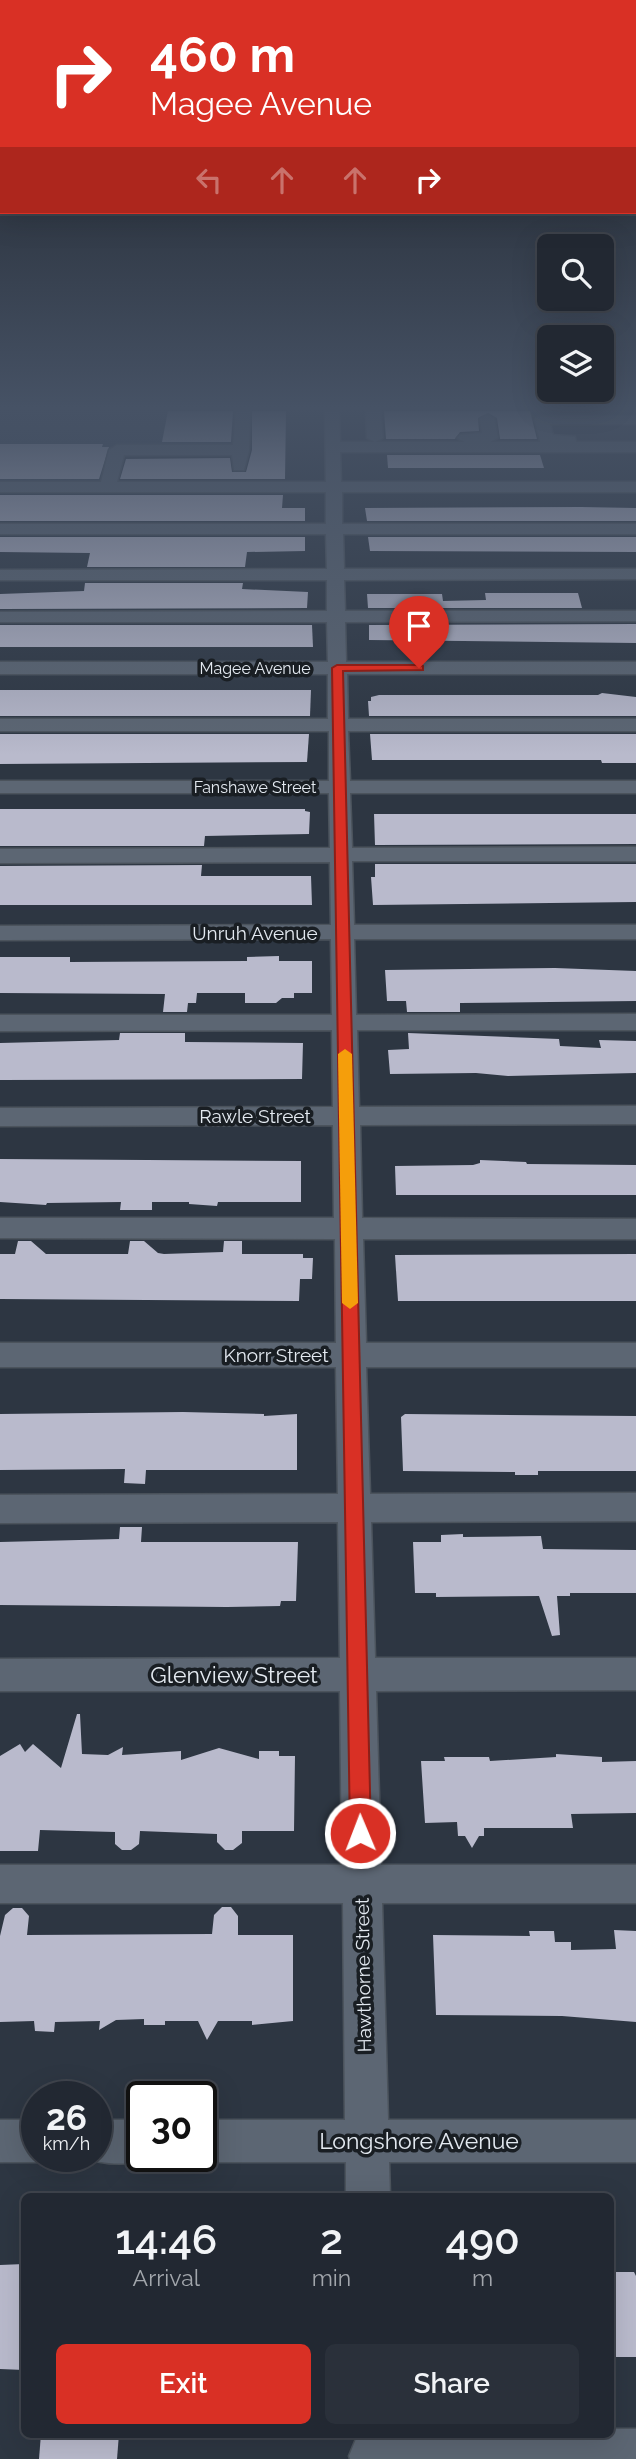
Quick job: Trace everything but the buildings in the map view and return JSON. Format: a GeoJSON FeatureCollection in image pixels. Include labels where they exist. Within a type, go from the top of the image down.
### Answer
{"type":"FeatureCollection","features":[{"type":"Feature","properties":{"kind":"street","name":"Hawthorne Street"},"geometry":{"type":"LineString","coordinates":[[335,526],[368,2193]]}},
{"type":"Feature","properties":{"kind":"street"},"geometry":{"type":"LineString","coordinates":[[0,529],[636,529]]}},
{"type":"Feature","properties":{"kind":"street"},"geometry":{"type":"LineString","coordinates":[[0,575],[636,574]]}},
{"type":"Feature","properties":{"kind":"street"},"geometry":{"type":"LineString","coordinates":[[0,617],[636,616]]}},
{"type":"Feature","properties":{"kind":"street","name":"Magee Avenue"},"geometry":{"type":"LineString","coordinates":[[0,668],[636,668]]}},
{"type":"Feature","properties":{"kind":"street"},"geometry":{"type":"LineString","coordinates":[[0,725],[636,724]]}},
{"type":"Feature","properties":{"kind":"street","name":"Fanshawe Street"},"geometry":{"type":"LineString","coordinates":[[0,787],[636,787]]}},
{"type":"Feature","properties":{"kind":"street"},"geometry":{"type":"LineString","coordinates":[[0,856],[636,854]]}},
{"type":"Feature","properties":{"kind":"street","name":"Unruh Avenue"},"geometry":{"type":"LineString","coordinates":[[0,933],[636,932]]}},
{"type":"Feature","properties":{"kind":"street"},"geometry":{"type":"LineString","coordinates":[[0,1023],[636,1022]]}},
{"type":"Feature","properties":{"kind":"street","name":"Rawle Street"},"geometry":{"type":"LineString","coordinates":[[0,1116],[636,1115]]}},
{"type":"Feature","properties":{"kind":"street"},"geometry":{"type":"LineString","coordinates":[[0,1228],[636,1229]]}},
{"type":"Feature","properties":{"kind":"street","name":"Knorr Street"},"geometry":{"type":"LineString","coordinates":[[0,1355],[636,1355]]}},
{"type":"Feature","properties":{"kind":"street"},"geometry":{"type":"LineString","coordinates":[[0,1509],[636,1507]]}},
{"type":"Feature","properties":{"kind":"street","name":"Glenview Street"},"geometry":{"type":"LineString","coordinates":[[0,1675],[636,1674]]}},
{"type":"Feature","properties":{"kind":"street"},"geometry":{"type":"LineString","coordinates":[[0,1884],[636,1884]]}},
{"type":"Feature","properties":{"kind":"street"},"geometry":{"type":"LineString","coordinates":[[0,2141],[21,2141]]}},
{"type":"Feature","properties":{"kind":"street","name":"Longshore Avenue"},"geometry":{"type":"LineString","coordinates":[[217,2141],[636,2141]]}},
{"type":"Feature","properties":{"kind":"street"},"geometry":{"type":"LineString","coordinates":[[373,2450],[636,2453]]}},
{"type":"Feature","properties":{"kind":"slow traffic"},"geometry":{"type":"LineString","coordinates":[[345,1054],[350,1303]]}},
{"type":"Feature","properties":{"kind":"route"},"geometry":{"type":"LineString","coordinates":[[360,1833],[337,668],[419,668]]}}]}
